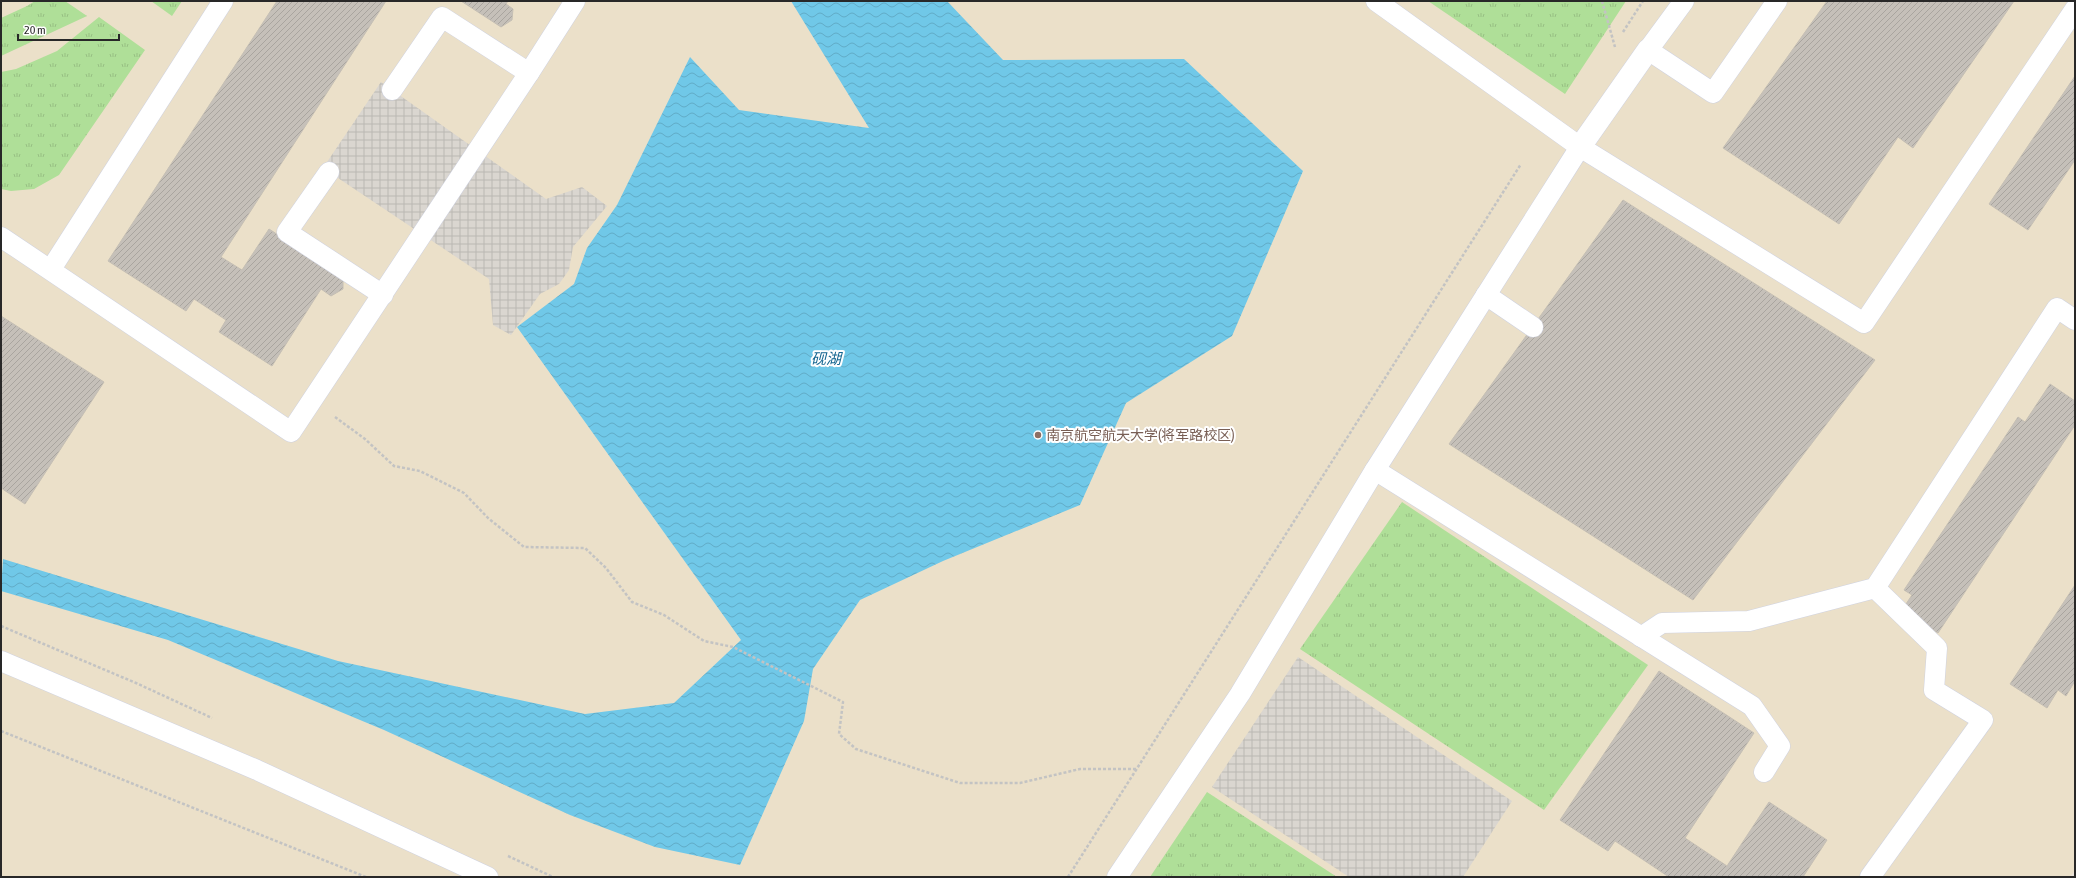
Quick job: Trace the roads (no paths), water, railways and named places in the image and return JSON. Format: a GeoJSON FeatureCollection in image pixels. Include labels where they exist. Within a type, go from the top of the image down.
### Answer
{"type":"FeatureCollection","features":[{"type":"Feature","properties":{"kind":"street"},"geometry":{"type":"LineString","coordinates":[[1580,147],[1648,50]]}},
{"type":"Feature","properties":{"kind":"lane"},"geometry":{"type":"LineString","coordinates":[[51,269],[224,1]]}},
{"type":"Feature","properties":{"kind":"lane"},"geometry":{"type":"LineString","coordinates":[[1,237],[51,269],[290,432],[383,295],[575,1]]}},
{"type":"Feature","properties":{"kind":"lane"},"geometry":{"type":"LineString","coordinates":[[1376,1],[1580,147],[1864,323],[2075,9]]}},
{"type":"Feature","properties":{"kind":"lane"},"geometry":{"type":"LineString","coordinates":[[1684,1],[1648,50],[1713,93],[1777,1]]}},
{"type":"Feature","properties":{"kind":"lane"},"geometry":{"type":"LineString","coordinates":[[392,90],[442,17],[529,73]]}},
{"type":"Feature","properties":{"kind":"lane"},"geometry":{"type":"LineString","coordinates":[[1117,877],[1240,694],[1376,470],[1580,147]]}},
{"type":"Feature","properties":{"kind":"lane"},"geometry":{"type":"LineString","coordinates":[[329,172],[287,232],[383,295]]}},
{"type":"Feature","properties":{"kind":"lane"},"geometry":{"type":"LineString","coordinates":[[1486,295],[1533,327]]}},
{"type":"Feature","properties":{"kind":"lane"},"geometry":{"type":"LineString","coordinates":[[1641,636],[1662,624],[1749,621],[1875,588],[2057,308],[2075,320]]}},
{"type":"Feature","properties":{"kind":"lane"},"geometry":{"type":"LineString","coordinates":[[1376,470],[1752,706],[1780,746],[1764,772]]}},
{"type":"Feature","properties":{"kind":"lane"},"geometry":{"type":"LineString","coordinates":[[1870,877],[1983,720],[1934,690],[1937,648],[1875,588]]}},
{"type":"Feature","properties":{"kind":"lane"},"geometry":{"type":"LineString","coordinates":[[1,661],[257,770],[488,877]]}},
{"type":"Feature","properties":{"kind":"water","name":"砚湖"},"geometry":{"type":"Polygon","coordinates":[[[791,1],[947,1],[1003,60],[1184,59],[1303,171],[1232,336],[1126,403],[1080,505],[943,561],[860,600],[813,669],[804,721],[740,865],[655,847],[570,815],[384,730],[168,640],[1,591],[3,559],[338,661],[585,714],[674,703],[741,640],[517,327],[574,284],[587,248],[617,205],[690,57],[739,110],[869,128],[791,1]]]}},
{"type":"Feature","properties":{"kind":"place","name":"南京航空航天大学(将军路校区)"},"geometry":{"type":"Point","coordinates":[1038,435]}}]}
